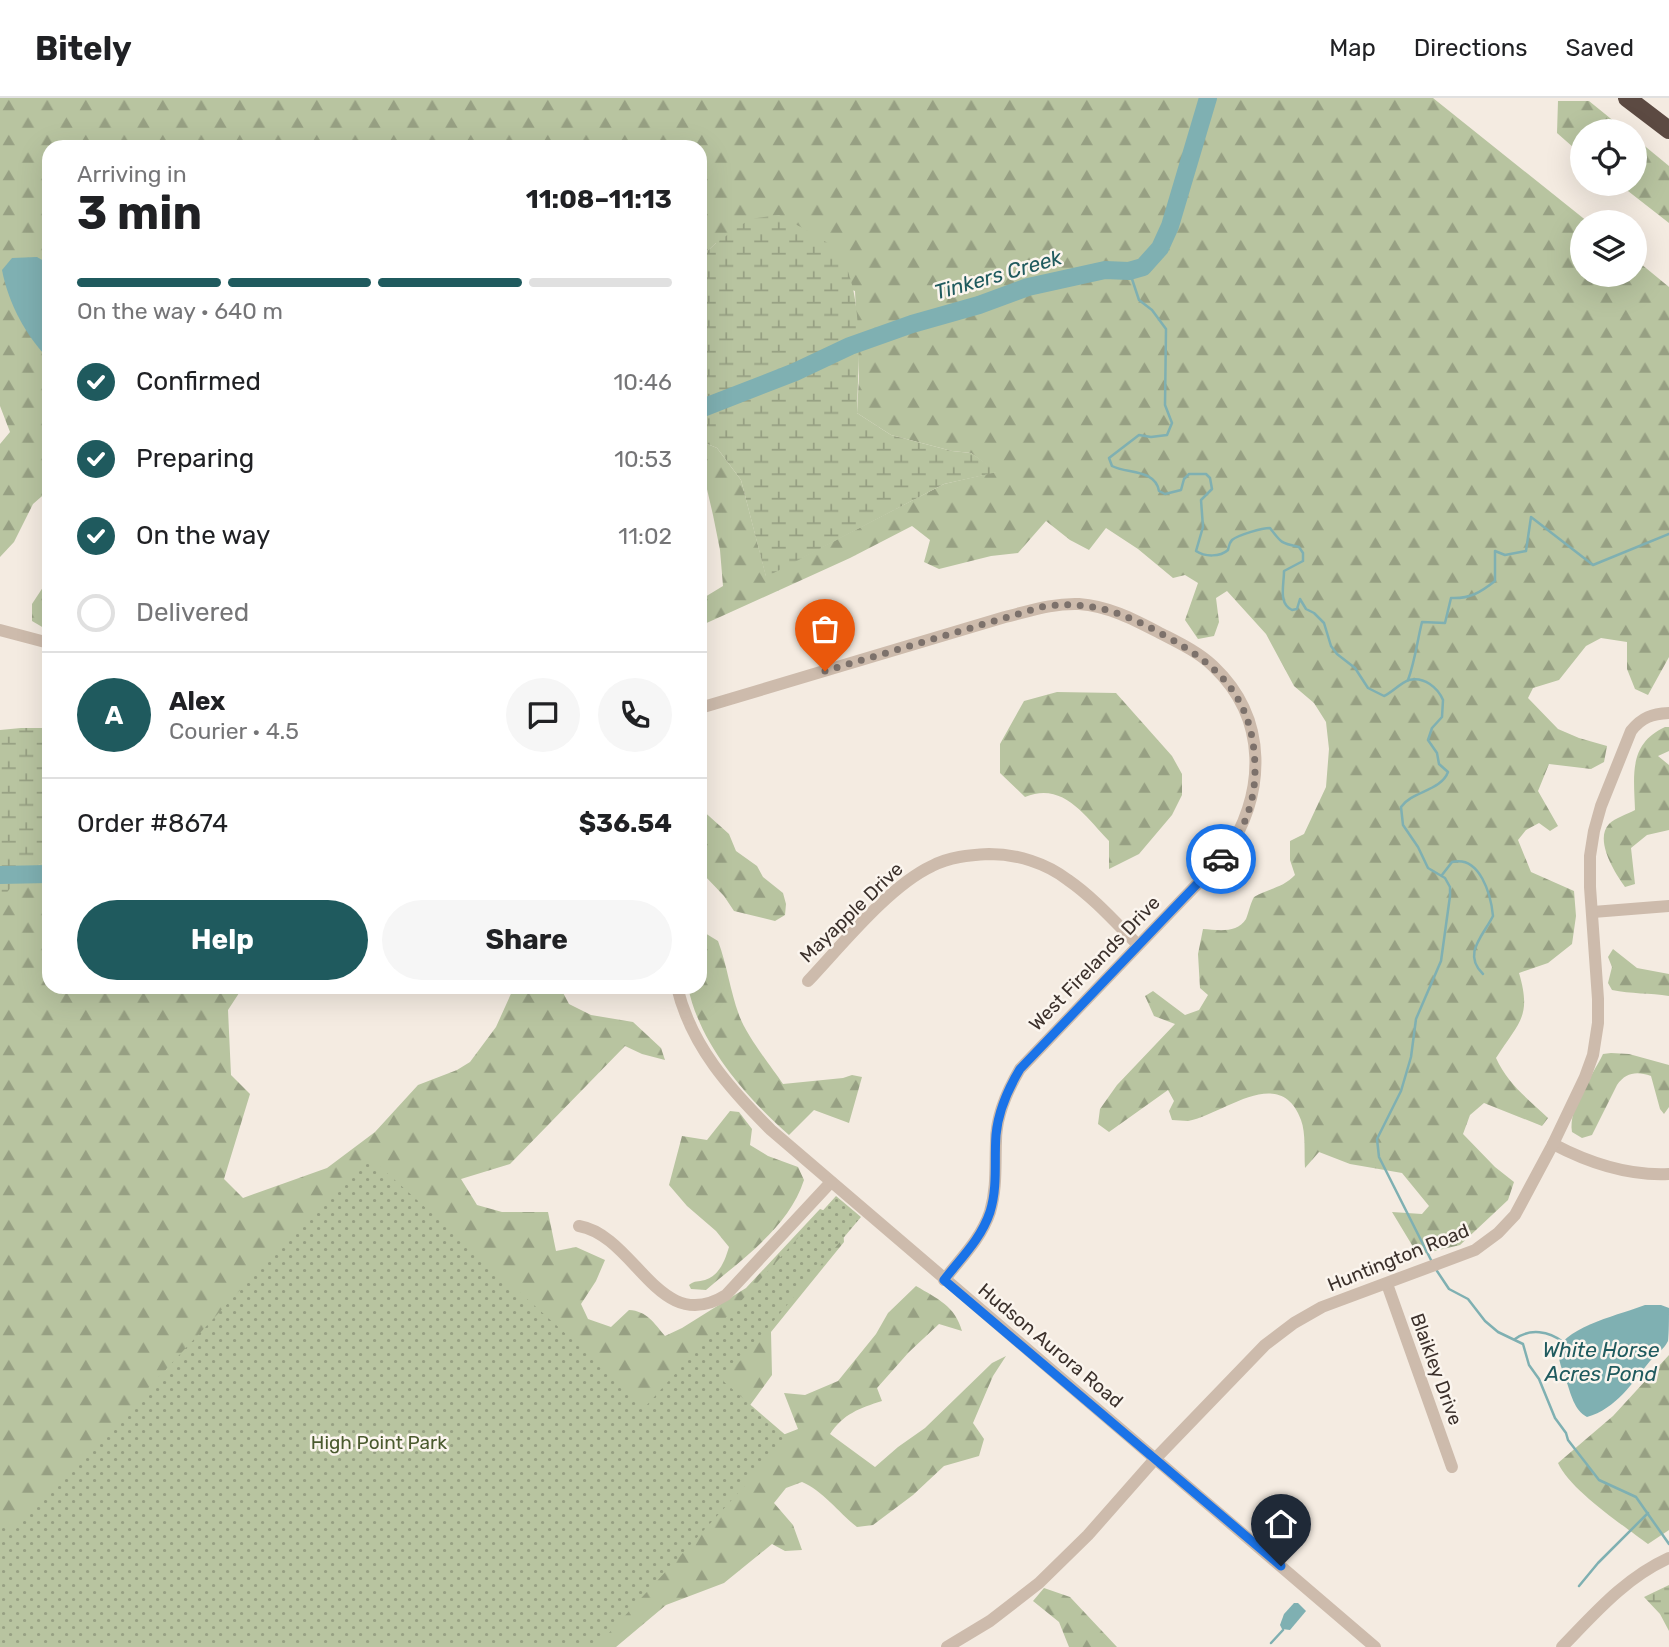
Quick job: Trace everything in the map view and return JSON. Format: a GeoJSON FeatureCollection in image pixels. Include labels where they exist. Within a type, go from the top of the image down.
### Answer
{"type":"FeatureCollection","features":[{"type":"Feature","properties":{"kind":"highway"},"geometry":{"type":"LineString","coordinates":[[1627,98],[1669,130]]}},
{"type":"Feature","properties":{"kind":"street","name":"West Firelands Drive"},"geometry":{"type":"LineString","coordinates":[[707,706],[1045,606],[1079,604],[1118,612],[1191,650],[1211,665],[1234,692],[1250,726],[1255,755],[1255,783],[1251,805],[1240,833],[1225,855],[1032,1055],[1014,1080],[1005,1098],[997,1127],[996,1179],[989,1215],[973,1245],[944,1280]]}},
{"type":"Feature","properties":{"kind":"street"},"geometry":{"type":"LineString","coordinates":[[0,630],[42,641]]}},
{"type":"Feature","properties":{"kind":"street","name":"Huntington Road"},"geometry":{"type":"LineString","coordinates":[[947,1647],[990,1621],[1040,1583],[1265,1345],[1294,1323],[1322,1307],[1475,1250],[1498,1233],[1524,1202],[1585,1077],[1597,1037],[1598,999],[1590,856],[1601,806],[1631,732],[1640,720],[1648,716],[1669,713]]}},
{"type":"Feature","properties":{"kind":"street","name":"Mayapple Drive"},"geometry":{"type":"LineString","coordinates":[[808,981],[903,884],[933,865],[973,855],[1010,855],[1054,871],[1082,891],[1138,945]]}},
{"type":"Feature","properties":{"kind":"street"},"geometry":{"type":"LineString","coordinates":[[1593,912],[1669,906]]}},
{"type":"Feature","properties":{"kind":"street","name":"Hudson Aurora Road"},"geometry":{"type":"LineString","coordinates":[[679,994],[688,1020],[719,1074],[771,1130],[1374,1647]]}},
{"type":"Feature","properties":{"kind":"street"},"geometry":{"type":"LineString","coordinates":[[1553,1144],[1574,1155],[1611,1167],[1646,1174],[1669,1174]]}},
{"type":"Feature","properties":{"kind":"street"},"geometry":{"type":"LineString","coordinates":[[579,1226],[598,1231],[670,1298],[686,1305],[704,1305],[726,1294],[831,1182]]}},
{"type":"Feature","properties":{"kind":"street","name":"Blaikley Drive"},"geometry":{"type":"LineString","coordinates":[[1387,1284],[1452,1467]]}},
{"type":"Feature","properties":{"kind":"street"},"geometry":{"type":"LineString","coordinates":[[1562,1647],[1623,1585],[1669,1558]]}},
{"type":"Feature","properties":{"kind":"green space"},"geometry":{"type":"Polygon","coordinates":[[[0,98],[1433,98],[1573,210],[1570,210],[1570,287],[1647,287],[1647,269],[1669,287],[1669,657],[1648,695],[1635,689],[1627,669],[1627,642],[1601,638],[1586,646],[1559,680],[1533,688],[1528,698],[1558,729],[1607,746],[1604,762],[1591,769],[1549,764],[1538,791],[1558,826],[1550,831],[1539,823],[1526,830],[1518,840],[1531,872],[1574,891],[1576,916],[1572,944],[1548,963],[1519,973],[1524,1010],[1517,1027],[1496,1058],[1512,1083],[1548,1118],[1542,1126],[1484,1103],[1470,1115],[1463,1134],[1514,1182],[1508,1200],[1460,1245],[1418,1255],[1392,1212],[1422,1214],[1429,1206],[1402,1173],[1350,1164],[1319,1152],[1305,1168],[1303,1125],[1292,1103],[1279,1095],[1250,1097],[1186,1121],[1172,1120],[1169,1111],[1174,1101],[1168,1090],[1109,1132],[1098,1124],[1100,1109],[1117,1085],[1175,1024],[1154,1016],[1145,996],[1153,991],[1185,1015],[1199,1010],[1208,995],[1200,988],[1198,954],[1203,929],[1226,930],[1237,927],[1246,919],[1254,897],[1286,883],[1295,875],[1290,860],[1290,841],[1304,834],[1326,787],[1329,749],[1326,722],[1314,703],[1294,686],[1266,634],[1227,591],[1216,598],[1219,622],[1214,636],[1198,639],[1185,620],[1198,583],[1185,575],[1173,578],[1138,549],[1106,528],[1089,550],[1070,540],[1046,521],[1018,553],[991,556],[939,569],[924,562],[930,540],[912,526],[850,558],[707,623],[707,596],[723,586],[720,550],[707,489],[707,444],[717,448],[741,480],[766,576],[944,484],[996,472],[971,453],[952,451],[891,435],[857,413],[859,376],[855,291],[716,243],[707,251],[707,140],[42,140],[42,496],[33,504],[14,542],[0,557],[0,444],[10,432],[0,406],[0,98]]]}},
{"type":"Feature","properties":{"kind":"green space"},"geometry":{"type":"Polygon","coordinates":[[[1558,101],[1589,101],[1611,119],[1570,119],[1570,144],[1557,133],[1558,101]]]}},
{"type":"Feature","properties":{"kind":"green space"},"geometry":{"type":"Polygon","coordinates":[[[1647,148],[1669,166],[1669,223],[1634,196],[1647,196],[1647,148]]]}},
{"type":"Feature","properties":{"kind":"green space"},"geometry":{"type":"Polygon","coordinates":[[[779,215],[821,238],[839,253],[853,288],[856,309],[859,353],[857,413],[891,435],[952,451],[971,453],[998,472],[944,484],[766,577],[741,480],[717,448],[707,444],[707,251],[750,219],[779,215]]]}},
{"type":"Feature","properties":{"kind":"green space"},"geometry":{"type":"Polygon","coordinates":[[[42,589],[42,627],[32,621],[32,604],[42,589]]]}},
{"type":"Feature","properties":{"kind":"green space"},"geometry":{"type":"Polygon","coordinates":[[[1057,692],[1116,693],[1172,756],[1182,774],[1182,795],[1172,815],[1139,854],[1109,869],[1109,841],[1082,812],[1062,797],[1051,794],[1039,793],[1025,797],[1000,773],[1000,744],[1024,701],[1057,692]]]}},
{"type":"Feature","properties":{"kind":"green space"},"geometry":{"type":"Polygon","coordinates":[[[1669,727],[1669,751],[1658,756],[1669,765],[1669,830],[1647,835],[1631,848],[1635,884],[1625,887],[1608,856],[1605,831],[1609,824],[1635,810],[1634,773],[1639,752],[1653,734],[1669,727]]]}},
{"type":"Feature","properties":{"kind":"green space"},"geometry":{"type":"Polygon","coordinates":[[[42,728],[42,864],[25,870],[0,901],[0,730],[42,728]]]}},
{"type":"Feature","properties":{"kind":"green space"},"geometry":{"type":"Polygon","coordinates":[[[707,814],[729,834],[736,851],[757,866],[763,877],[783,893],[785,915],[775,921],[734,911],[707,878],[707,814]]]}},
{"type":"Feature","properties":{"kind":"green space"},"geometry":{"type":"Polygon","coordinates":[[[42,863],[42,994],[238,994],[228,1010],[231,1075],[250,1094],[224,1179],[243,1198],[327,1168],[375,1132],[418,1085],[470,1062],[496,1027],[511,994],[564,994],[569,1004],[591,1015],[633,1022],[661,1048],[665,1060],[625,1046],[510,1164],[461,1179],[477,1205],[502,1212],[548,1212],[556,1251],[576,1247],[605,1260],[596,1281],[581,1304],[588,1319],[611,1327],[629,1310],[635,1311],[650,1318],[665,1336],[746,1288],[820,1209],[842,1217],[844,1242],[771,1332],[772,1375],[748,1408],[775,1438],[798,1429],[784,1393],[805,1395],[838,1381],[876,1334],[888,1313],[916,1286],[950,1309],[962,1331],[939,1324],[877,1388],[882,1401],[853,1413],[841,1421],[830,1434],[875,1467],[925,1428],[992,1363],[1006,1356],[993,1376],[973,1423],[984,1439],[979,1456],[944,1466],[913,1495],[873,1525],[857,1527],[824,1497],[802,1482],[786,1488],[774,1503],[793,1525],[802,1550],[785,1551],[772,1544],[724,1583],[666,1605],[616,1647],[0,1647],[0,878],[42,863]]]}},
{"type":"Feature","properties":{"kind":"green space"},"geometry":{"type":"Polygon","coordinates":[[[707,934],[718,941],[742,1023],[783,1084],[852,1075],[862,1077],[849,1123],[814,1110],[789,1135],[741,1087],[714,1049],[690,994],[707,994],[707,934]]]}},
{"type":"Feature","properties":{"kind":"green space"},"geometry":{"type":"Polygon","coordinates":[[[1613,949],[1637,968],[1669,974],[1669,996],[1612,990],[1608,983],[1612,967],[1608,957],[1613,949]]]}},
{"type":"Feature","properties":{"kind":"green space"},"geometry":{"type":"Polygon","coordinates":[[[1603,1054],[1629,1054],[1669,1065],[1669,1107],[1664,1114],[1660,1109],[1651,1076],[1641,1073],[1628,1075],[1617,1085],[1592,1135],[1582,1138],[1572,1132],[1577,1102],[1603,1054]]]}},
{"type":"Feature","properties":{"kind":"green space"},"geometry":{"type":"Polygon","coordinates":[[[730,1111],[739,1112],[752,1129],[750,1145],[768,1156],[798,1167],[804,1180],[787,1213],[763,1241],[706,1290],[691,1289],[691,1283],[710,1278],[718,1271],[729,1247],[669,1185],[682,1136],[707,1140],[730,1111]]]}},
{"type":"Feature","properties":{"kind":"green space","name":"High Point Park"},"geometry":{"type":"Polygon","coordinates":[[[367,1155],[646,1406],[836,1196],[861,1217],[723,1381],[789,1438],[596,1647],[0,1647],[0,1520],[13,1532],[367,1155]]]}},
{"type":"Feature","properties":{"kind":"green space"},"geometry":{"type":"Polygon","coordinates":[[[1669,1355],[1669,1530],[1648,1544],[1585,1496],[1558,1463],[1613,1416],[1669,1355]]]}},
{"type":"Feature","properties":{"kind":"green space"},"geometry":{"type":"Polygon","coordinates":[[[1669,1585],[1669,1631],[1660,1614],[1644,1597],[1669,1585]]]}},
{"type":"Feature","properties":{"kind":"green space"},"geometry":{"type":"Polygon","coordinates":[[[1044,1588],[1070,1597],[1117,1647],[1069,1647],[1059,1622],[1033,1601],[1044,1588]]]}},
{"type":"Feature","properties":{"kind":"water"},"geometry":{"type":"Polygon","coordinates":[[[37,257],[42,260],[42,351],[19,318],[9,294],[2,270],[12,258],[37,257]]]}},
{"type":"Feature","properties":{"kind":"water","name":"White Horse Acres Pond"},"geometry":{"type":"Polygon","coordinates":[[[1645,1305],[1669,1308],[1668,1341],[1615,1401],[1607,1408],[1587,1417],[1574,1401],[1561,1365],[1559,1349],[1572,1334],[1645,1305]]]}},
{"type":"Feature","properties":{"kind":"water"},"geometry":{"type":"Polygon","coordinates":[[[1294,1603],[1298,1603],[1306,1611],[1290,1630],[1282,1629],[1280,1625],[1284,1614],[1294,1603]]]}},
{"type":"Feature","properties":{"kind":"waterway","name":"Tinkers Creek"},"geometry":{"type":"LineString","coordinates":[[707,406],[795,372],[850,346],[912,324],[979,305],[1028,287],[1105,270],[1129,271],[1143,267],[1160,248],[1170,226],[1208,98]]}},
{"type":"Feature","properties":{"kind":"waterway"},"geometry":{"type":"LineString","coordinates":[[1131,276],[1139,300],[1152,310],[1166,329],[1165,405],[1172,423],[1167,435],[1139,435],[1109,458],[1112,466],[1152,479],[1159,491],[1165,494],[1181,490],[1184,479],[1189,474],[1206,474],[1210,478],[1212,489],[1201,500],[1203,527],[1196,551],[1208,555],[1221,554],[1228,550],[1230,542],[1235,538],[1270,528],[1282,542],[1299,547],[1303,553],[1303,561],[1284,571],[1285,603],[1292,610],[1297,609],[1300,599],[1306,609],[1324,623],[1331,646],[1355,668],[1368,688],[1384,696],[1406,681],[1415,679],[1434,687],[1443,700],[1442,717],[1432,728],[1428,740],[1437,753],[1439,764],[1448,772],[1439,783],[1412,797],[1401,807],[1403,825],[1428,868],[1445,878],[1450,887],[1441,961],[1416,1019],[1411,1057],[1401,1091],[1377,1139],[1379,1157],[1432,1262]]}},
{"type":"Feature","properties":{"kind":"waterway"},"geometry":{"type":"LineString","coordinates":[[1408,680],[1422,622],[1445,623],[1451,598],[1475,594],[1495,581],[1495,551],[1505,555],[1526,551],[1531,517],[1593,565],[1669,534]]}},
{"type":"Feature","properties":{"kind":"waterway"},"geometry":{"type":"LineString","coordinates":[[1442,875],[1452,862],[1462,861],[1477,870],[1487,888],[1493,916],[1474,952],[1477,967],[1483,974]]}},
{"type":"Feature","properties":{"kind":"waterway","name":"Tinkers Creek"},"geometry":{"type":"LineString","coordinates":[[0,875],[42,874]]}},
{"type":"Feature","properties":{"kind":"waterway"},"geometry":{"type":"LineString","coordinates":[[1435,1268],[1449,1289],[1468,1299],[1485,1321],[1498,1332],[1523,1344],[1529,1365],[1539,1379],[1555,1418],[1568,1440],[1599,1480],[1636,1497],[1669,1544]]}},
{"type":"Feature","properties":{"kind":"waterway"},"geometry":{"type":"LineString","coordinates":[[1515,1339],[1527,1333],[1539,1332],[1552,1335],[1563,1342]]}},
{"type":"Feature","properties":{"kind":"waterway"},"geometry":{"type":"LineString","coordinates":[[1579,1586],[1648,1513]]}},
{"type":"Feature","properties":{"kind":"waterway"},"geometry":{"type":"LineString","coordinates":[[1271,1643],[1283,1630]]}},
{"type":"Feature","properties":{"kind":"way so far"},"geometry":{"type":"LineString","coordinates":[[825,671],[1045,606],[1079,604],[1118,612],[1191,650],[1211,665],[1234,692],[1250,726],[1255,755],[1255,783],[1251,805],[1240,833],[1221,859]]}},
{"type":"Feature","properties":{"kind":"route"},"geometry":{"type":"LineString","coordinates":[[1221,859],[1020,1069],[1005,1098],[997,1127],[996,1179],[989,1215],[973,1245],[944,1280],[1281,1566]]}}]}
